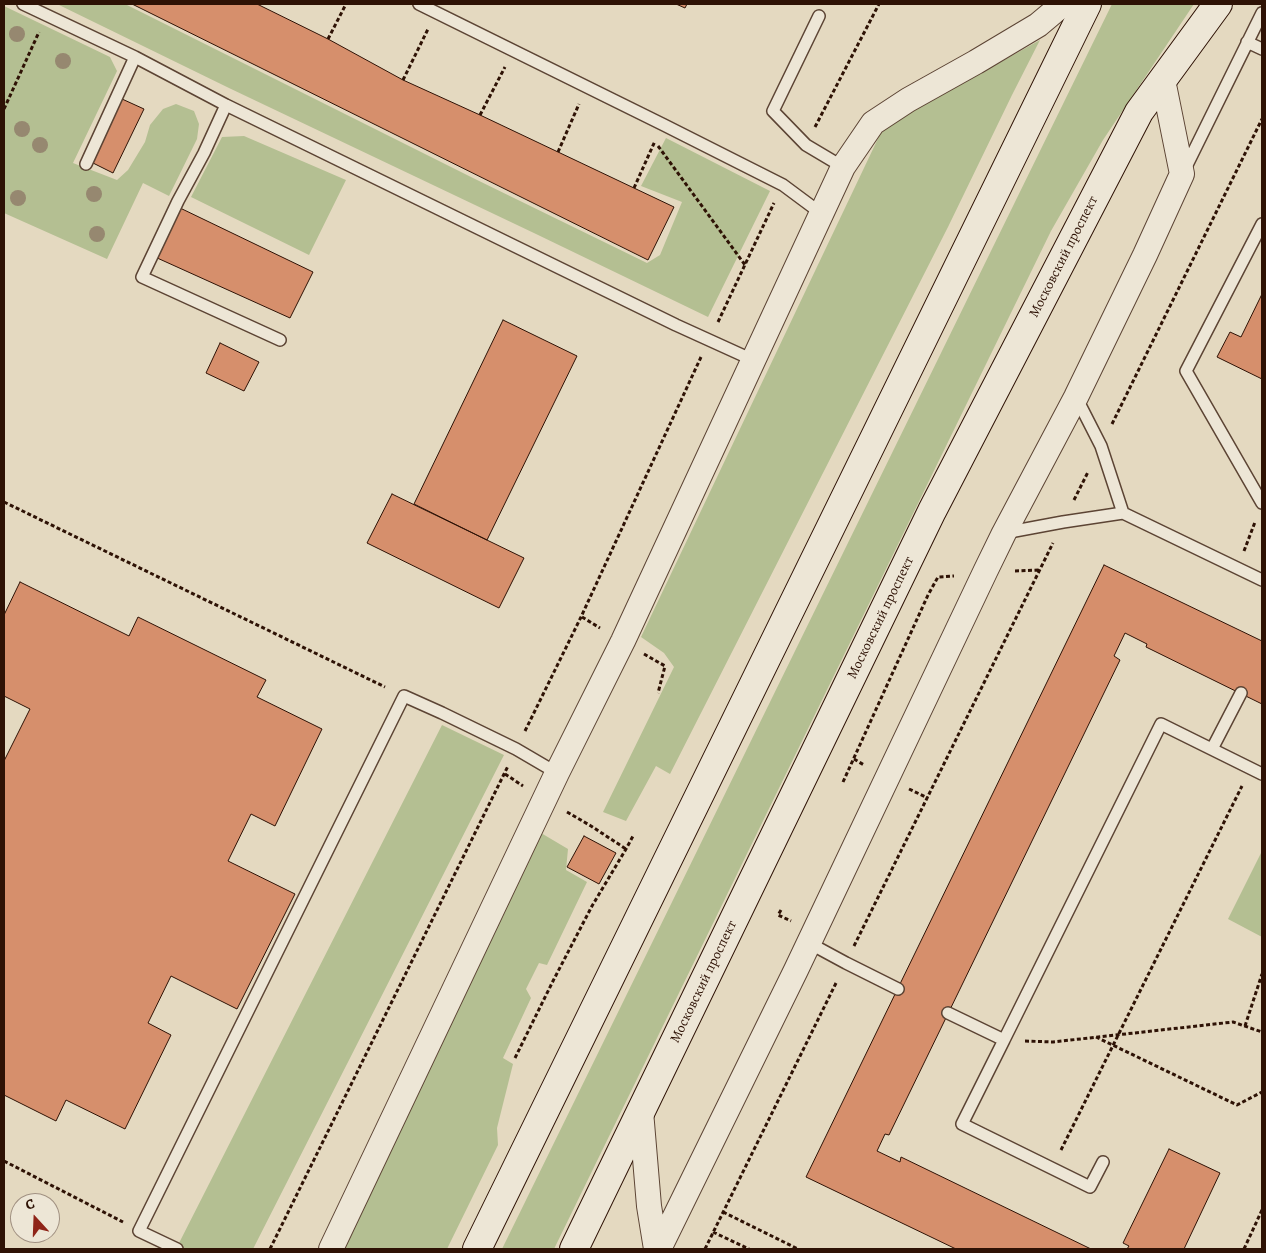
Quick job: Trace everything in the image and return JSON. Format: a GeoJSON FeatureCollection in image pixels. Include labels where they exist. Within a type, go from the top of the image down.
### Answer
{"type":"FeatureCollection","features":[{"type":"Feature","properties":{"kind":"main road"},"geometry":{"type":"LineString","coordinates":[[477,1249],[1088,4]]}},
{"type":"Feature","properties":{"kind":"main road","name":"Московский проспект"},"geometry":{"type":"LineString","coordinates":[[574,1249],[932,511],[1139,112],[1218,4]]}},
{"type":"Feature","properties":{"kind":"street"},"geometry":{"type":"LineString","coordinates":[[331,1249],[557,773],[623,641],[843,167],[873,123],[908,100],[1038,25],[1063,4]]}},
{"type":"Feature","properties":{"kind":"street"},"geometry":{"type":"LineString","coordinates":[[657,1249],[809,943],[1004,533],[1076,397],[1182,174],[1163,80]]}},
{"type":"Feature","properties":{"kind":"street"},"geometry":{"type":"LineString","coordinates":[[641,1111],[649,1206],[657,1249]]}},
{"type":"Feature","properties":{"kind":"lane"},"geometry":{"type":"LineString","coordinates":[[24,4],[135,57],[226,105],[753,360]]}},
{"type":"Feature","properties":{"kind":"lane"},"geometry":{"type":"LineString","coordinates":[[419,4],[783,185],[822,214]]}},
{"type":"Feature","properties":{"kind":"lane"},"geometry":{"type":"LineString","coordinates":[[1182,174],[1262,13]]}},
{"type":"Feature","properties":{"kind":"lane"},"geometry":{"type":"LineString","coordinates":[[819,16],[773,111],[806,145],[843,167]]}},
{"type":"Feature","properties":{"kind":"lane"},"geometry":{"type":"LineString","coordinates":[[1248,42],[1262,49]]}},
{"type":"Feature","properties":{"kind":"lane"},"geometry":{"type":"LineString","coordinates":[[86,164],[135,57]]}},
{"type":"Feature","properties":{"kind":"lane"},"geometry":{"type":"LineString","coordinates":[[226,105],[142,277],[280,340]]}},
{"type":"Feature","properties":{"kind":"lane"},"geometry":{"type":"LineString","coordinates":[[1262,224],[1186,371],[1262,503]]}},
{"type":"Feature","properties":{"kind":"lane"},"geometry":{"type":"LineString","coordinates":[[1076,397],[1101,446],[1123,513]]}},
{"type":"Feature","properties":{"kind":"lane"},"geometry":{"type":"LineString","coordinates":[[1004,533],[1123,513],[1262,580]]}},
{"type":"Feature","properties":{"kind":"lane"},"geometry":{"type":"LineString","coordinates":[[1212,749],[1241,693]]}},
{"type":"Feature","properties":{"kind":"lane"},"geometry":{"type":"LineString","coordinates":[[177,1249],[139,1231],[404,696],[516,749],[557,773]]}},
{"type":"Feature","properties":{"kind":"lane"},"geometry":{"type":"LineString","coordinates":[[1103,1162],[1090,1188],[962,1124],[1161,724],[1262,774]]}},
{"type":"Feature","properties":{"kind":"lane"},"geometry":{"type":"LineString","coordinates":[[809,943],[898,989]]}},
{"type":"Feature","properties":{"kind":"lane"},"geometry":{"type":"LineString","coordinates":[[948,1013],[1004,1040]]}},
{"type":"Feature","properties":{"kind":"path"},"geometry":{"type":"LineString","coordinates":[[328,39],[346,4]]}},
{"type":"Feature","properties":{"kind":"path"},"geometry":{"type":"LineString","coordinates":[[806,145],[880,4]]}},
{"type":"Feature","properties":{"kind":"path"},"geometry":{"type":"LineString","coordinates":[[403,80],[436,12]]}},
{"type":"Feature","properties":{"kind":"path"},"geometry":{"type":"LineString","coordinates":[[4,109],[47,16]]}},
{"type":"Feature","properties":{"kind":"path"},"geometry":{"type":"LineString","coordinates":[[480,115],[513,50]]}},
{"type":"Feature","properties":{"kind":"path"},"geometry":{"type":"LineString","coordinates":[[558,152],[587,87]]}},
{"type":"Feature","properties":{"kind":"path"},"geometry":{"type":"LineString","coordinates":[[705,1249],[1262,119]]}},
{"type":"Feature","properties":{"kind":"path"},"geometry":{"type":"LineString","coordinates":[[634,188],[664,125]]}},
{"type":"Feature","properties":{"kind":"path"},"geometry":{"type":"LineString","coordinates":[[655,142],[745,265]]}},
{"type":"Feature","properties":{"kind":"path"},"geometry":{"type":"LineString","coordinates":[[270,1249],[581,617],[783,185]]}},
{"type":"Feature","properties":{"kind":"path"},"geometry":{"type":"LineString","coordinates":[[4,502],[404,696]]}},
{"type":"Feature","properties":{"kind":"path"},"geometry":{"type":"LineString","coordinates":[[1236,567],[1249,539],[1262,503]]}},
{"type":"Feature","properties":{"kind":"path"},"geometry":{"type":"LineString","coordinates":[[842,782],[928,595]]}},
{"type":"Feature","properties":{"kind":"path"},"geometry":{"type":"LineString","coordinates":[[1051,1168],[1114,1046],[1251,768]]}},
{"type":"Feature","properties":{"kind":"path"},"geometry":{"type":"LineString","coordinates":[[591,826],[593,820]]}},
{"type":"Feature","properties":{"kind":"path"},"geometry":{"type":"LineString","coordinates":[[515,1058],[592,906],[633,836]]}},
{"type":"Feature","properties":{"kind":"path"},"geometry":{"type":"LineString","coordinates":[[1245,1026],[1262,974]]}},
{"type":"Feature","properties":{"kind":"path"},"geometry":{"type":"LineString","coordinates":[[1004,1040],[1053,1042],[1233,1022],[1262,1032]]}},
{"type":"Feature","properties":{"kind":"path"},"geometry":{"type":"LineString","coordinates":[[1096,1036],[1237,1105],[1262,1092]]}},
{"type":"Feature","properties":{"kind":"path"},"geometry":{"type":"LineString","coordinates":[[4,1161],[139,1231]]}},
{"type":"Feature","properties":{"kind":"path"},"geometry":{"type":"LineString","coordinates":[[1244,1249],[1262,1210]]}},
{"type":"Feature","properties":{"kind":"path"},"geometry":{"type":"LineString","coordinates":[[723,1212],[798,1249]]}},
{"type":"Feature","properties":{"kind":"path"},"geometry":{"type":"LineString","coordinates":[[713,1232],[749,1249]]}},
{"type":"Feature","properties":{"kind":"green space"},"geometry":{"type":"Polygon","coordinates":[[[57,4],[125,4],[647,263],[660,255],[682,202],[641,186],[666,138],[770,191],[708,317],[57,4]]]}},
{"type":"Feature","properties":{"kind":"green space"},"geometry":{"type":"Polygon","coordinates":[[[1112,4],[1194,4],[1103,140],[1051,231],[554,1249],[502,1249],[1112,4]]]}},
{"type":"Feature","properties":{"kind":"green space"},"geometry":{"type":"Polygon","coordinates":[[[4,6],[110,57],[117,71],[73,163],[117,180],[128,170],[145,142],[150,125],[163,109],[176,104],[194,111],[199,124],[197,139],[169,196],[143,183],[107,259],[4,213],[4,6]]]}},
{"type":"Feature","properties":{"kind":"green space"},"geometry":{"type":"Polygon","coordinates":[[[1040,40],[948,227],[670,774],[656,766],[626,821],[603,812],[674,667],[664,653],[641,637],[883,128],[1040,40]]]}},
{"type":"Feature","properties":{"kind":"green space"},"geometry":{"type":"Polygon","coordinates":[[[244,136],[346,180],[309,255],[191,197],[222,137],[244,136]]]}},
{"type":"Feature","properties":{"kind":"green space"},"geometry":{"type":"Polygon","coordinates":[[[442,725],[504,755],[253,1249],[176,1249],[442,725]]]}},
{"type":"Feature","properties":{"kind":"green space"},"geometry":{"type":"Polygon","coordinates":[[[541,833],[568,849],[566,870],[587,882],[547,965],[539,963],[526,989],[531,998],[503,1058],[513,1064],[497,1128],[498,1145],[447,1249],[339,1249],[541,833]]]}},
{"type":"Feature","properties":{"kind":"green space"},"geometry":{"type":"Polygon","coordinates":[[[1262,851],[1262,937],[1228,919],[1262,851]]]}},
{"type":"Feature","properties":{"kind":"building"},"geometry":{"type":"Polygon","coordinates":[[[132,4],[257,4],[328,39],[403,80],[674,207],[648,260],[132,4]]]}},
{"type":"Feature","properties":{"kind":"building"},"geometry":{"type":"Polygon","coordinates":[[[676,4],[687,4],[685,8],[676,4]]]}},
{"type":"Feature","properties":{"kind":"building"},"geometry":{"type":"Polygon","coordinates":[[[122,99],[144,109],[113,173],[91,162],[122,99]]]}},
{"type":"Feature","properties":{"kind":"building"},"geometry":{"type":"Polygon","coordinates":[[[178,207],[313,272],[290,318],[155,257],[178,207]]]}},
{"type":"Feature","properties":{"kind":"building"},"geometry":{"type":"Polygon","coordinates":[[[1262,294],[1262,379],[1217,357],[1230,332],[1241,337],[1262,294]]]}},
{"type":"Feature","properties":{"kind":"building"},"geometry":{"type":"Polygon","coordinates":[[[503,320],[577,356],[487,540],[414,504],[503,320]]]}},
{"type":"Feature","properties":{"kind":"building"},"geometry":{"type":"Polygon","coordinates":[[[220,343],[259,362],[244,391],[206,373],[220,343]]]}},
{"type":"Feature","properties":{"kind":"building"},"geometry":{"type":"Polygon","coordinates":[[[392,494],[524,558],[499,608],[367,543],[392,494]]]}},
{"type":"Feature","properties":{"kind":"building"},"geometry":{"type":"Polygon","coordinates":[[[1104,565],[1262,641],[1262,704],[1146,647],[1147,644],[1125,633],[1114,656],[1120,660],[889,1135],[885,1134],[877,1151],[900,1162],[901,1157],[1091,1249],[956,1249],[806,1177],[1104,565]]]}},
{"type":"Feature","properties":{"kind":"building"},"geometry":{"type":"Polygon","coordinates":[[[20,582],[129,636],[138,617],[266,680],[257,697],[322,729],[275,826],[251,814],[228,861],[295,894],[237,1009],[171,976],[148,1023],[171,1035],[125,1129],[66,1100],[56,1121],[4,1095],[4,761],[30,709],[4,696],[4,615],[20,582]]]}},
{"type":"Feature","properties":{"kind":"building"},"geometry":{"type":"Polygon","coordinates":[[[584,836],[616,853],[599,884],[567,867],[584,836]]]}},
{"type":"Feature","properties":{"kind":"building"},"geometry":{"type":"Polygon","coordinates":[[[1169,1149],[1220,1173],[1184,1249],[1127,1249],[1129,1246],[1123,1243],[1169,1149]]]}}]}
